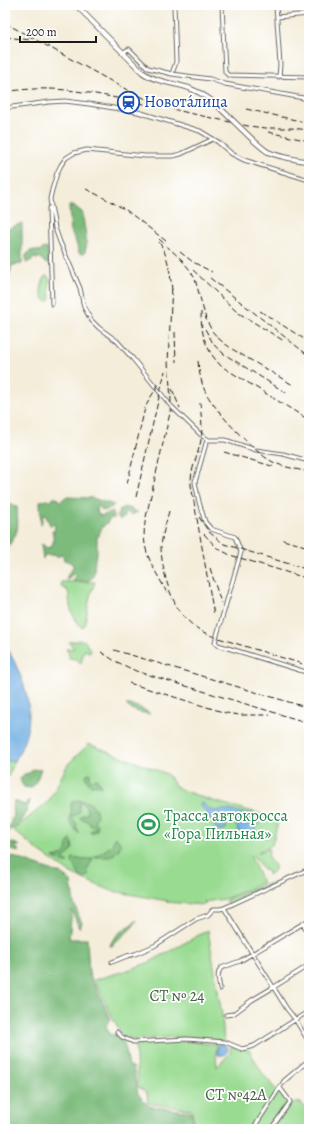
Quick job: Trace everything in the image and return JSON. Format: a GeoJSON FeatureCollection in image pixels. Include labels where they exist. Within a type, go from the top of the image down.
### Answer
{"type":"FeatureCollection","features":[{"type":"Feature","properties":{"kind":"main road"},"geometry":{"type":"LineString","coordinates":[[76,5],[142,72],[149,77],[189,88],[199,93],[214,103],[253,140],[266,150],[282,157],[309,162]]}},
{"type":"Feature","properties":{"kind":"street"},"geometry":{"type":"LineString","coordinates":[[172,74],[176,62],[174,5]]}},
{"type":"Feature","properties":{"kind":"street"},"geometry":{"type":"LineString","coordinates":[[222,5],[225,72],[228,75],[309,77]]}},
{"type":"Feature","properties":{"kind":"street"},"geometry":{"type":"LineString","coordinates":[[276,5],[280,65],[279,77]]}},
{"type":"Feature","properties":{"kind":"street"},"geometry":{"type":"LineString","coordinates":[[277,17],[309,14]]}},
{"type":"Feature","properties":{"kind":"street"},"geometry":{"type":"LineString","coordinates":[[125,55],[125,51],[129,49],[148,68],[172,74],[309,100]]}},
{"type":"Feature","properties":{"kind":"street"},"geometry":{"type":"LineString","coordinates":[[5,108],[55,101],[70,101],[138,112],[200,131],[232,154],[244,160],[309,180]]}},
{"type":"Feature","properties":{"kind":"street"},"geometry":{"type":"LineString","coordinates":[[52,304],[49,216],[50,199],[57,173],[66,158],[74,153],[88,150],[150,156],[173,156],[181,154],[213,139]]}},
{"type":"Feature","properties":{"kind":"street"},"geometry":{"type":"LineString","coordinates":[[50,199],[53,221],[60,242],[80,288],[84,307],[91,320],[102,331],[116,341],[133,359],[171,406],[207,440],[225,440],[256,450],[283,454],[309,461]]}},
{"type":"Feature","properties":{"kind":"street"},"geometry":{"type":"LineString","coordinates":[[207,440],[195,482],[199,502],[207,524],[213,530],[235,537],[241,552],[215,642],[218,645],[309,673]]}},
{"type":"Feature","properties":{"kind":"street"},"geometry":{"type":"LineString","coordinates":[[112,962],[150,948],[196,919],[208,915],[213,909],[220,910],[309,869]]}},
{"type":"Feature","properties":{"kind":"street"},"geometry":{"type":"LineString","coordinates":[[224,908],[309,1042]]}},
{"type":"Feature","properties":{"kind":"street"},"geometry":{"type":"LineString","coordinates":[[220,989],[218,978],[220,969],[240,961],[309,920]]}},
{"type":"Feature","properties":{"kind":"street"},"geometry":{"type":"LineString","coordinates":[[303,924],[309,934]]}},
{"type":"Feature","properties":{"kind":"street"},"geometry":{"type":"LineString","coordinates":[[226,1016],[233,1014],[252,1000],[309,965]]}},
{"type":"Feature","properties":{"kind":"street"},"geometry":{"type":"LineString","coordinates":[[117,1032],[122,1037],[133,1042],[187,1039],[225,1042],[242,1049],[254,1046],[309,1011]]}},
{"type":"Feature","properties":{"kind":"street"},"geometry":{"type":"LineString","coordinates":[[253,1129],[284,1081],[309,1060]]}},
{"type":"Feature","properties":{"kind":"street"},"geometry":{"type":"LineString","coordinates":[[271,1129],[290,1102],[280,1088]]}},
{"type":"Feature","properties":{"kind":"green space"},"geometry":{"type":"Polygon","coordinates":[[[72,204],[83,213],[86,240],[84,254],[79,253],[75,239],[71,233],[69,206],[72,207],[72,204]]]}},
{"type":"Feature","properties":{"kind":"green space"},"geometry":{"type":"Polygon","coordinates":[[[22,223],[22,264],[12,265],[5,292],[5,230],[22,223]]]}},
{"type":"Feature","properties":{"kind":"green space"},"geometry":{"type":"Polygon","coordinates":[[[44,248],[48,248],[49,264],[45,263],[39,256],[38,259],[34,258],[26,263],[26,255],[30,251],[40,251],[44,248]]]}},
{"type":"Feature","properties":{"kind":"green space"},"geometry":{"type":"Polygon","coordinates":[[[45,276],[48,276],[49,278],[50,300],[48,302],[43,297],[41,290],[45,276]]]}},
{"type":"Feature","properties":{"kind":"green space"},"geometry":{"type":"Polygon","coordinates":[[[66,497],[92,498],[114,505],[105,510],[102,510],[99,506],[97,506],[99,515],[113,512],[114,519],[109,519],[103,526],[97,538],[97,553],[95,558],[94,573],[92,578],[87,581],[72,580],[75,576],[73,574],[66,580],[68,574],[73,568],[73,565],[71,562],[64,560],[63,556],[61,555],[57,557],[54,555],[44,555],[43,559],[41,545],[42,544],[47,548],[53,544],[52,531],[54,532],[55,526],[54,523],[53,525],[50,525],[46,516],[43,515],[41,525],[40,501],[48,500],[51,502],[53,498],[57,498],[60,502],[66,497]]]}},
{"type":"Feature","properties":{"kind":"green space"},"geometry":{"type":"Polygon","coordinates":[[[5,500],[17,507],[18,520],[16,534],[5,550],[5,500]]]}},
{"type":"Feature","properties":{"kind":"green space"},"geometry":{"type":"Polygon","coordinates":[[[123,507],[132,509],[134,512],[138,512],[131,515],[125,511],[125,518],[122,516],[122,519],[120,520],[117,516],[119,510],[123,507]]]}},
{"type":"Feature","properties":{"kind":"green space"},"geometry":{"type":"Polygon","coordinates":[[[61,582],[95,582],[90,596],[85,624],[82,628],[73,615],[68,591],[61,587],[61,582]]]}},
{"type":"Feature","properties":{"kind":"green space"},"geometry":{"type":"Polygon","coordinates":[[[84,640],[91,650],[90,653],[85,650],[83,652],[81,663],[76,659],[69,658],[69,654],[66,649],[74,649],[69,642],[84,640]]]}},
{"type":"Feature","properties":{"kind":"green space"},"geometry":{"type":"Polygon","coordinates":[[[126,705],[138,707],[150,714],[134,710],[126,705]]]}},
{"type":"Feature","properties":{"kind":"green space","name":"Трасса автокросса «Гора Пильная»"},"geometry":{"type":"Polygon","coordinates":[[[89,744],[167,774],[177,788],[206,799],[279,819],[272,845],[258,852],[269,848],[270,861],[275,865],[275,870],[268,875],[268,872],[263,869],[253,856],[250,856],[263,883],[224,899],[204,902],[206,904],[203,905],[166,902],[168,901],[112,891],[69,872],[40,852],[13,830],[49,801],[68,764],[89,744]]]}},
{"type":"Feature","properties":{"kind":"green space"},"geometry":{"type":"Polygon","coordinates":[[[5,761],[15,761],[8,777],[5,780],[5,761]]]}},
{"type":"Feature","properties":{"kind":"green space"},"geometry":{"type":"Polygon","coordinates":[[[34,769],[41,769],[36,782],[31,788],[24,787],[20,779],[24,774],[29,773],[34,769]]]}},
{"type":"Feature","properties":{"kind":"green space"},"geometry":{"type":"Polygon","coordinates":[[[90,773],[90,779],[97,779],[101,787],[95,784],[90,785],[86,779],[86,775],[90,773]]]}},
{"type":"Feature","properties":{"kind":"green space"},"geometry":{"type":"Polygon","coordinates":[[[78,800],[91,804],[97,812],[97,816],[94,820],[98,825],[97,830],[93,834],[91,833],[91,830],[95,830],[95,827],[91,826],[87,821],[80,818],[82,815],[87,814],[87,809],[82,802],[79,802],[80,811],[76,815],[71,816],[76,823],[79,834],[71,824],[69,819],[71,805],[72,802],[78,800]]]}},
{"type":"Feature","properties":{"kind":"green space"},"geometry":{"type":"Polygon","coordinates":[[[14,801],[24,805],[30,801],[24,816],[18,824],[5,833],[7,823],[8,826],[11,825],[11,820],[14,816],[14,801]]]}},
{"type":"Feature","properties":{"kind":"green space"},"geometry":{"type":"Polygon","coordinates":[[[115,837],[121,845],[111,857],[94,857],[110,846],[115,837]]]}},
{"type":"Feature","properties":{"kind":"green space"},"geometry":{"type":"Polygon","coordinates":[[[71,839],[73,848],[68,855],[64,857],[67,864],[53,858],[65,852],[68,842],[71,839]]]}},
{"type":"Feature","properties":{"kind":"green space"},"geometry":{"type":"Polygon","coordinates":[[[8,841],[20,846],[13,845],[19,852],[5,847],[5,842],[8,841]]]}},
{"type":"Feature","properties":{"kind":"green space"},"geometry":{"type":"Polygon","coordinates":[[[5,854],[62,874],[71,881],[74,904],[82,923],[79,928],[72,910],[69,939],[87,939],[89,974],[111,1019],[106,1025],[109,1034],[119,1036],[125,1046],[129,1066],[133,1067],[138,1094],[149,1106],[191,1112],[194,1129],[5,1129],[5,854]]]}},
{"type":"Feature","properties":{"kind":"green space"},"geometry":{"type":"Polygon","coordinates":[[[73,858],[84,860],[93,858],[87,870],[89,876],[86,876],[84,879],[81,878],[72,862],[73,858]]]}},
{"type":"Feature","properties":{"kind":"green space"},"geometry":{"type":"Polygon","coordinates":[[[272,883],[262,889],[248,893],[233,902],[227,903],[226,901],[227,899],[272,883]]]}},
{"type":"Feature","properties":{"kind":"green space"},"geometry":{"type":"Polygon","coordinates":[[[137,920],[129,931],[118,939],[112,946],[110,946],[117,935],[137,920]]]}},
{"type":"Feature","properties":{"kind":"green space","name":"СТ № 24"},"geometry":{"type":"Polygon","coordinates":[[[208,930],[222,1015],[224,1041],[200,1038],[169,1037],[134,1040],[121,1034],[94,980],[150,962],[208,930]]]}},
{"type":"Feature","properties":{"kind":"green space","name":"СТ №42А"},"geometry":{"type":"Polygon","coordinates":[[[181,1041],[217,1044],[217,1067],[230,1053],[231,1046],[249,1050],[263,1074],[277,1091],[281,1092],[288,1100],[269,1129],[195,1129],[192,1110],[148,1103],[147,1093],[138,1087],[135,1043],[181,1041]]]}},
{"type":"Feature","properties":{"kind":"green space"},"geometry":{"type":"Polygon","coordinates":[[[295,1102],[301,1103],[309,1111],[309,1129],[272,1129],[288,1106],[295,1102]]]}},
{"type":"Feature","properties":{"kind":"water"},"geometry":{"type":"Polygon","coordinates":[[[5,644],[23,683],[29,715],[28,726],[23,744],[15,761],[5,761],[5,644]]]}},
{"type":"Feature","properties":{"kind":"water"},"geometry":{"type":"Polygon","coordinates":[[[203,803],[213,811],[229,810],[246,814],[255,814],[259,821],[253,833],[244,833],[238,831],[236,823],[231,822],[226,816],[224,818],[224,823],[226,825],[226,829],[219,830],[214,826],[207,815],[207,812],[201,807],[200,804],[203,803]]]}},
{"type":"Feature","properties":{"kind":"water"},"geometry":{"type":"Polygon","coordinates":[[[219,1044],[228,1047],[225,1054],[218,1055],[217,1050],[219,1044]]]}},
{"type":"Feature","properties":{"kind":"railway"},"geometry":{"type":"LineString","coordinates":[[5,23],[131,92],[159,105],[248,126],[309,130]]}},
{"type":"Feature","properties":{"kind":"railway"},"geometry":{"type":"LineString","coordinates":[[5,37],[31,40]]}},
{"type":"Feature","properties":{"kind":"railway"},"geometry":{"type":"LineString","coordinates":[[5,92],[43,89],[61,90],[98,94],[153,106]]}},
{"type":"Feature","properties":{"kind":"railway"},"geometry":{"type":"LineString","coordinates":[[246,109],[309,123]]}},
{"type":"Feature","properties":{"kind":"railway"},"geometry":{"type":"LineString","coordinates":[[268,132],[309,141]]}},
{"type":"Feature","properties":{"kind":"railway"},"geometry":{"type":"LineString","coordinates":[[86,189],[126,210],[166,241]]}},
{"type":"Feature","properties":{"kind":"railway"},"geometry":{"type":"LineString","coordinates":[[159,239],[183,261]]}},
{"type":"Feature","properties":{"kind":"railway"},"geometry":{"type":"LineString","coordinates":[[159,242],[167,259],[172,290]]}},
{"type":"Feature","properties":{"kind":"railway"},"geometry":{"type":"LineString","coordinates":[[180,252],[193,262],[212,272]]}},
{"type":"Feature","properties":{"kind":"railway"},"geometry":{"type":"LineString","coordinates":[[180,258],[195,279],[206,319],[212,331],[219,339],[232,349],[293,385]]}},
{"type":"Feature","properties":{"kind":"railway"},"geometry":{"type":"LineString","coordinates":[[193,270],[237,312],[284,341]]}},
{"type":"Feature","properties":{"kind":"railway"},"geometry":{"type":"LineString","coordinates":[[210,278],[309,356]]}},
{"type":"Feature","properties":{"kind":"railway"},"geometry":{"type":"LineString","coordinates":[[167,593],[152,566],[146,549],[144,529],[170,413],[171,399],[168,362],[172,286]]}},
{"type":"Feature","properties":{"kind":"railway"},"geometry":{"type":"LineString","coordinates":[[260,311],[309,342]]}},
{"type":"Feature","properties":{"kind":"railway"},"geometry":{"type":"LineString","coordinates":[[201,312],[205,341],[211,353],[221,366],[309,420]]}},
{"type":"Feature","properties":{"kind":"railway"},"geometry":{"type":"LineString","coordinates":[[205,329],[214,345],[224,354],[288,394]]}},
{"type":"Feature","properties":{"kind":"railway"},"geometry":{"type":"LineString","coordinates":[[175,332],[176,362]]}},
{"type":"Feature","properties":{"kind":"railway"},"geometry":{"type":"LineString","coordinates":[[198,361],[202,384],[210,399],[225,419],[254,449],[275,463],[309,472]]}},
{"type":"Feature","properties":{"kind":"railway"},"geometry":{"type":"LineString","coordinates":[[136,497],[165,371]]}},
{"type":"Feature","properties":{"kind":"railway"},"geometry":{"type":"LineString","coordinates":[[127,484],[145,408],[160,382]]}},
{"type":"Feature","properties":{"kind":"railway"},"geometry":{"type":"LineString","coordinates":[[172,389],[180,408]]}},
{"type":"Feature","properties":{"kind":"railway"},"geometry":{"type":"LineString","coordinates":[[200,403],[202,435],[200,446],[194,462],[191,485],[214,615]]}},
{"type":"Feature","properties":{"kind":"railway"},"geometry":{"type":"LineString","coordinates":[[224,452],[275,467]]}},
{"type":"Feature","properties":{"kind":"railway"},"geometry":{"type":"LineString","coordinates":[[169,511],[162,542],[162,561],[171,595],[187,620],[194,626],[212,636],[309,666]]}},
{"type":"Feature","properties":{"kind":"railway"},"geometry":{"type":"LineString","coordinates":[[199,517],[209,532],[224,544],[309,570]]}},
{"type":"Feature","properties":{"kind":"railway"},"geometry":{"type":"LineString","coordinates":[[204,534],[217,548],[230,555],[309,579]]}},
{"type":"Feature","properties":{"kind":"railway"},"geometry":{"type":"LineString","coordinates":[[283,540],[309,547]]}},
{"type":"Feature","properties":{"kind":"railway"},"geometry":{"type":"LineString","coordinates":[[210,568],[221,603]]}},
{"type":"Feature","properties":{"kind":"railway"},"geometry":{"type":"LineString","coordinates":[[114,650],[309,708]]}},
{"type":"Feature","properties":{"kind":"railway"},"geometry":{"type":"LineString","coordinates":[[101,652],[115,661],[136,671],[309,723]]}},
{"type":"Feature","properties":{"kind":"railway"},"geometry":{"type":"LineString","coordinates":[[129,683],[226,713],[239,715],[270,715]]}},
{"type":"Feature","properties":{"kind":"place","name":"Новота́лица"},"geometry":{"type":"Point","coordinates":[129,102]}},
{"type":"Feature","properties":{"kind":"place","name":"Трасса автокросса «Гора Пильная»"},"geometry":{"type":"Point","coordinates":[149,825]}}]}
